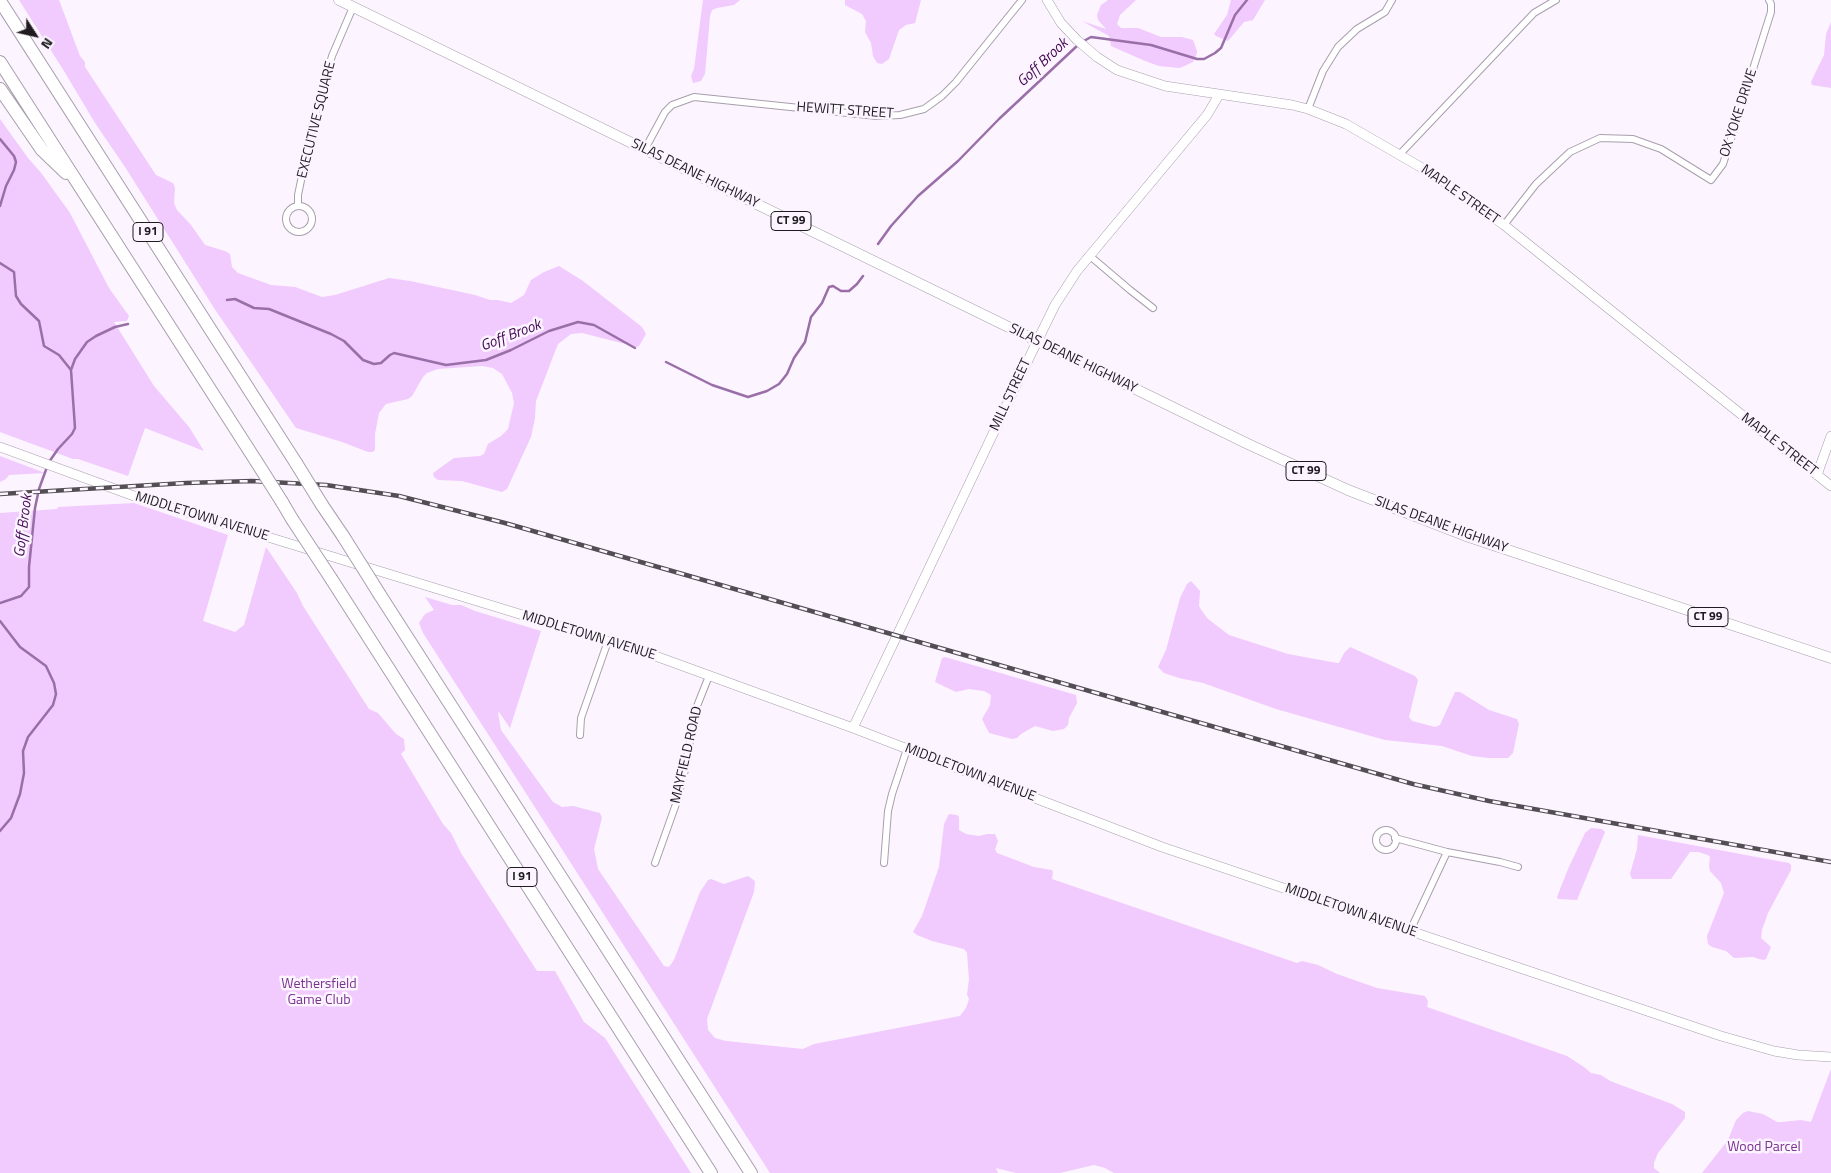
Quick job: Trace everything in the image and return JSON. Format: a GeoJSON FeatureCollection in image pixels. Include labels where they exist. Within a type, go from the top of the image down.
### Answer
{"type":"FeatureCollection","features":[{"type":"Feature","properties":{"kind":"highway","name":"I 91"},"geometry":{"type":"LineString","coordinates":[[0,1],[751,1173]]}},
{"type":"Feature","properties":{"kind":"highway","name":"I 91"},"geometry":{"type":"LineString","coordinates":[[0,62],[712,1173]]}},
{"type":"Feature","properties":{"kind":"highway"},"geometry":{"type":"LineString","coordinates":[[0,89],[45,153],[76,180]]}},
{"type":"Feature","properties":{"kind":"main road","name":"SILAS DEANE HIGHWAY"},"geometry":{"type":"LineString","coordinates":[[339,0],[1248,444],[1362,496],[1469,537],[1831,658]]}},
{"type":"Feature","properties":{"kind":"street","name":"HEWITT STREET"},"geometry":{"type":"LineString","coordinates":[[645,149],[665,112],[672,105],[694,97],[877,116],[900,115],[924,109],[942,96],[956,82],[1022,0]]}},
{"type":"Feature","properties":{"kind":"street","name":"MAPLE STREET"},"geometry":{"type":"LineString","coordinates":[[1047,0],[1062,23],[1077,40],[1117,70],[1164,86],[1292,105],[1308,110],[1346,124],[1436,176],[1504,226],[1831,486]]}},
{"type":"Feature","properties":{"kind":"street"},"geometry":{"type":"LineString","coordinates":[[1308,110],[1323,71],[1338,47],[1357,29],[1385,12],[1392,0]]}},
{"type":"Feature","properties":{"kind":"street"},"geometry":{"type":"LineString","coordinates":[[1400,154],[1534,12],[1556,0]]}},
{"type":"Feature","properties":{"kind":"street","name":"OX YOKE DRIVE"},"geometry":{"type":"LineString","coordinates":[[1504,226],[1536,184],[1570,152],[1600,138],[1633,139],[1661,149],[1710,180],[1723,164],[1772,12],[1770,0]]}},
{"type":"Feature","properties":{"kind":"street","name":"EXECUTIVE SQUARE"},"geometry":{"type":"LineString","coordinates":[[298,206],[298,195],[320,94],[332,56],[353,7]]}},
{"type":"Feature","properties":{"kind":"street","name":"MILL STREET"},"geometry":{"type":"LineString","coordinates":[[854,728],[1037,341],[1061,296],[1090,256],[1207,115],[1219,95]]}},
{"type":"Feature","properties":{"kind":"street","name":"EXECUTIVE SQUARE"},"geometry":{"type":"LineString","coordinates":[[298,206],[309,211],[311,219],[309,227],[298,232],[291,229],[286,220],[287,213],[298,206]]}},
{"type":"Feature","properties":{"kind":"street"},"geometry":{"type":"LineString","coordinates":[[1090,256],[1153,308]]}},
{"type":"Feature","properties":{"kind":"street"},"geometry":{"type":"LineString","coordinates":[[1817,475],[1831,436]]}},
{"type":"Feature","properties":{"kind":"street","name":"MIDDLETOWN AVENUE"},"geometry":{"type":"LineString","coordinates":[[0,446],[108,488],[608,641],[854,728],[1162,847],[1739,1042],[1798,1055],[1831,1057]]}},
{"type":"Feature","properties":{"kind":"street"},"geometry":{"type":"LineString","coordinates":[[580,735],[581,718],[608,641]]}},
{"type":"Feature","properties":{"kind":"street","name":"MAYFIELD ROAD"},"geometry":{"type":"LineString","coordinates":[[655,863],[676,804],[685,770],[695,712],[709,676]]}},
{"type":"Feature","properties":{"kind":"street"},"geometry":{"type":"LineString","coordinates":[[884,863],[888,811],[907,749]]}},
{"type":"Feature","properties":{"kind":"street"},"geometry":{"type":"LineString","coordinates":[[1395,838],[1447,852],[1500,862],[1518,868]]}},
{"type":"Feature","properties":{"kind":"street"},"geometry":{"type":"LineString","coordinates":[[1410,931],[1447,852]]}},
{"type":"Feature","properties":{"kind":"green space"},"geometry":{"type":"Polygon","coordinates":[[[19,0],[59,0],[80,56],[85,62],[85,67],[156,175],[173,183],[175,188],[174,203],[177,210],[191,225],[205,245],[230,254],[232,267],[238,273],[271,285],[295,287],[322,297],[335,295],[389,278],[511,303],[524,295],[531,280],[559,266],[583,281],[642,327],[646,334],[637,347],[582,333],[571,334],[558,344],[536,401],[531,437],[507,489],[502,492],[462,481],[438,480],[434,477],[433,473],[454,458],[484,454],[488,444],[508,429],[514,403],[512,393],[502,374],[493,368],[482,366],[438,369],[427,373],[412,396],[408,399],[386,404],[379,413],[375,434],[375,450],[373,452],[296,428],[214,308],[95,123],[19,0]]]}},
{"type":"Feature","properties":{"kind":"green space"},"geometry":{"type":"Polygon","coordinates":[[[703,0],[740,0],[734,5],[712,10],[705,74],[701,81],[693,83],[691,76],[694,69],[703,0]]]}},
{"type":"Feature","properties":{"kind":"green space"},"geometry":{"type":"Polygon","coordinates":[[[845,0],[921,0],[915,23],[906,25],[899,30],[889,59],[882,64],[877,63],[873,56],[871,43],[865,32],[866,21],[862,14],[845,5],[845,0]]]}},
{"type":"Feature","properties":{"kind":"green space"},"geometry":{"type":"Polygon","coordinates":[[[1108,0],[1136,0],[1120,15],[1117,24],[1121,28],[1138,28],[1161,37],[1182,37],[1193,40],[1197,51],[1193,62],[1180,68],[1159,66],[1111,46],[1109,36],[1082,21],[1106,29],[1098,20],[1097,15],[1101,5],[1108,0]]]}},
{"type":"Feature","properties":{"kind":"green space"},"geometry":{"type":"Polygon","coordinates":[[[1231,0],[1265,0],[1253,20],[1244,22],[1228,41],[1214,34],[1227,15],[1231,0]]]}},
{"type":"Feature","properties":{"kind":"green space"},"geometry":{"type":"Polygon","coordinates":[[[1831,22],[1831,88],[1812,85],[1811,82],[1824,55],[1826,34],[1831,22]]]}},
{"type":"Feature","properties":{"kind":"green space"},"geometry":{"type":"Polygon","coordinates":[[[0,119],[70,213],[109,288],[129,316],[127,321],[114,322],[154,386],[189,427],[204,451],[145,428],[128,476],[73,459],[0,432],[0,119]]]}},
{"type":"Feature","properties":{"kind":"green space"},"geometry":{"type":"Polygon","coordinates":[[[0,456],[45,473],[9,475],[0,482],[0,456]]]}},
{"type":"Feature","properties":{"kind":"green space","name":"Wethersfield Game Club"},"geometry":{"type":"Polygon","coordinates":[[[134,503],[228,535],[203,621],[235,632],[244,625],[266,547],[369,709],[378,713],[396,734],[404,739],[405,750],[401,754],[443,824],[451,833],[461,853],[537,971],[555,971],[584,1022],[605,1038],[691,1173],[0,1173],[0,513],[57,509],[58,507],[134,503]]]}},
{"type":"Feature","properties":{"kind":"green space"},"geometry":{"type":"Polygon","coordinates":[[[1191,581],[1200,591],[1199,606],[1202,611],[1208,619],[1229,635],[1288,654],[1337,663],[1339,663],[1344,653],[1350,647],[1415,676],[1418,680],[1409,717],[1412,721],[1435,727],[1440,725],[1455,692],[1460,692],[1489,710],[1517,719],[1519,724],[1513,753],[1508,758],[1489,758],[1472,756],[1442,746],[1385,740],[1276,709],[1203,683],[1164,673],[1158,667],[1166,650],[1180,598],[1187,584],[1191,581]]]}},
{"type":"Feature","properties":{"kind":"green space"},"geometry":{"type":"Polygon","coordinates":[[[425,597],[452,605],[461,605],[541,631],[510,728],[498,713],[501,730],[553,802],[562,807],[573,806],[600,813],[602,818],[594,849],[598,869],[664,966],[669,967],[674,960],[700,892],[708,880],[711,879],[724,884],[748,876],[755,881],[754,892],[707,1019],[708,1030],[715,1038],[726,1041],[803,1049],[814,1044],[960,1016],[966,1008],[969,999],[967,995],[969,979],[967,953],[964,949],[932,941],[913,932],[922,916],[939,867],[944,824],[949,814],[959,817],[959,830],[966,834],[979,836],[995,834],[998,841],[995,849],[997,853],[1034,867],[1052,870],[1052,879],[1297,963],[1302,961],[1318,965],[1377,988],[1425,996],[1428,1001],[1427,1007],[1567,1056],[1591,1073],[1601,1075],[1610,1081],[1672,1104],[1685,1112],[1685,1118],[1658,1153],[1654,1168],[1660,1173],[1114,1173],[1094,1165],[1060,1173],[1016,1173],[996,1168],[998,1173],[770,1173],[423,633],[419,623],[425,614],[434,610],[425,597]]]}},
{"type":"Feature","properties":{"kind":"green space"},"geometry":{"type":"Polygon","coordinates":[[[945,657],[1076,695],[1077,703],[1069,718],[1068,725],[1064,729],[1053,731],[1035,726],[1017,738],[1012,739],[989,733],[982,719],[990,705],[991,695],[984,691],[969,689],[956,692],[935,682],[942,658],[945,657]]]}},
{"type":"Feature","properties":{"kind":"green space"},"geometry":{"type":"Polygon","coordinates":[[[1591,828],[1602,829],[1605,832],[1577,900],[1558,899],[1557,897],[1568,869],[1585,833],[1591,828]]]}},
{"type":"Feature","properties":{"kind":"green space"},"geometry":{"type":"Polygon","coordinates":[[[1638,835],[1789,863],[1791,870],[1768,913],[1762,930],[1761,938],[1771,947],[1766,959],[1753,957],[1734,958],[1726,951],[1708,944],[1707,936],[1724,893],[1721,883],[1710,871],[1710,857],[1708,855],[1690,852],[1671,879],[1632,879],[1630,874],[1637,849],[1638,835]]]}},
{"type":"Feature","properties":{"kind":"green space","name":"Wood Parcel"},"geometry":{"type":"Polygon","coordinates":[[[1831,1069],[1831,1173],[1702,1173],[1728,1140],[1736,1120],[1743,1113],[1748,1111],[1763,1114],[1777,1122],[1801,1120],[1811,1122],[1831,1069]]]}},
{"type":"Feature","properties":{"kind":"waterway","name":"Goff Brook"},"geometry":{"type":"LineString","coordinates":[[1082,42],[1091,37],[1151,45],[1197,59],[1204,59],[1221,48],[1235,15],[1247,0]]}},
{"type":"Feature","properties":{"kind":"waterway","name":"Goff Brook"},"geometry":{"type":"LineString","coordinates":[[878,244],[891,226],[918,196],[958,161],[999,119],[1078,45]]}},
{"type":"Feature","properties":{"kind":"waterway"},"geometry":{"type":"LineString","coordinates":[[0,139],[14,156],[16,162],[0,206]]}},
{"type":"Feature","properties":{"kind":"waterway"},"geometry":{"type":"LineString","coordinates":[[0,263],[14,272],[16,296],[21,304],[39,321],[44,346],[59,355],[71,370]]}},
{"type":"Feature","properties":{"kind":"waterway","name":"Goff Brook"},"geometry":{"type":"LineString","coordinates":[[666,362],[712,385],[748,397],[767,391],[779,384],[787,374],[794,358],[805,342],[811,317],[822,303],[829,287],[833,286],[841,291],[849,291],[863,276]]}},
{"type":"Feature","properties":{"kind":"waterway","name":"Goff Brook"},"geometry":{"type":"LineString","coordinates":[[227,300],[235,299],[254,308],[269,309],[331,334],[344,341],[363,360],[374,364],[381,363],[394,353],[446,365],[486,360],[549,331],[578,322],[594,325],[635,348]]}},
{"type":"Feature","properties":{"kind":"waterway","name":"Goff Brook"},"geometry":{"type":"LineString","coordinates":[[49,462],[75,428],[71,370],[75,359],[87,342],[96,336],[115,327],[128,324]]}},
{"type":"Feature","properties":{"kind":"waterway","name":"Goff Brook"},"geometry":{"type":"LineString","coordinates":[[0,603],[21,596],[29,587],[29,567],[35,508],[47,467]]}},
{"type":"Feature","properties":{"kind":"waterway","name":"Goff Brook"},"geometry":{"type":"LineString","coordinates":[[0,621],[20,647],[46,666],[54,683],[56,694],[53,705],[28,737],[23,751],[24,773],[20,794],[11,818],[0,831]]}},
{"type":"Feature","properties":{"kind":"railway"},"geometry":{"type":"LineString","coordinates":[[0,494],[252,481],[326,485],[399,496],[505,523],[1413,784],[1489,801],[1831,862]]}}]}
